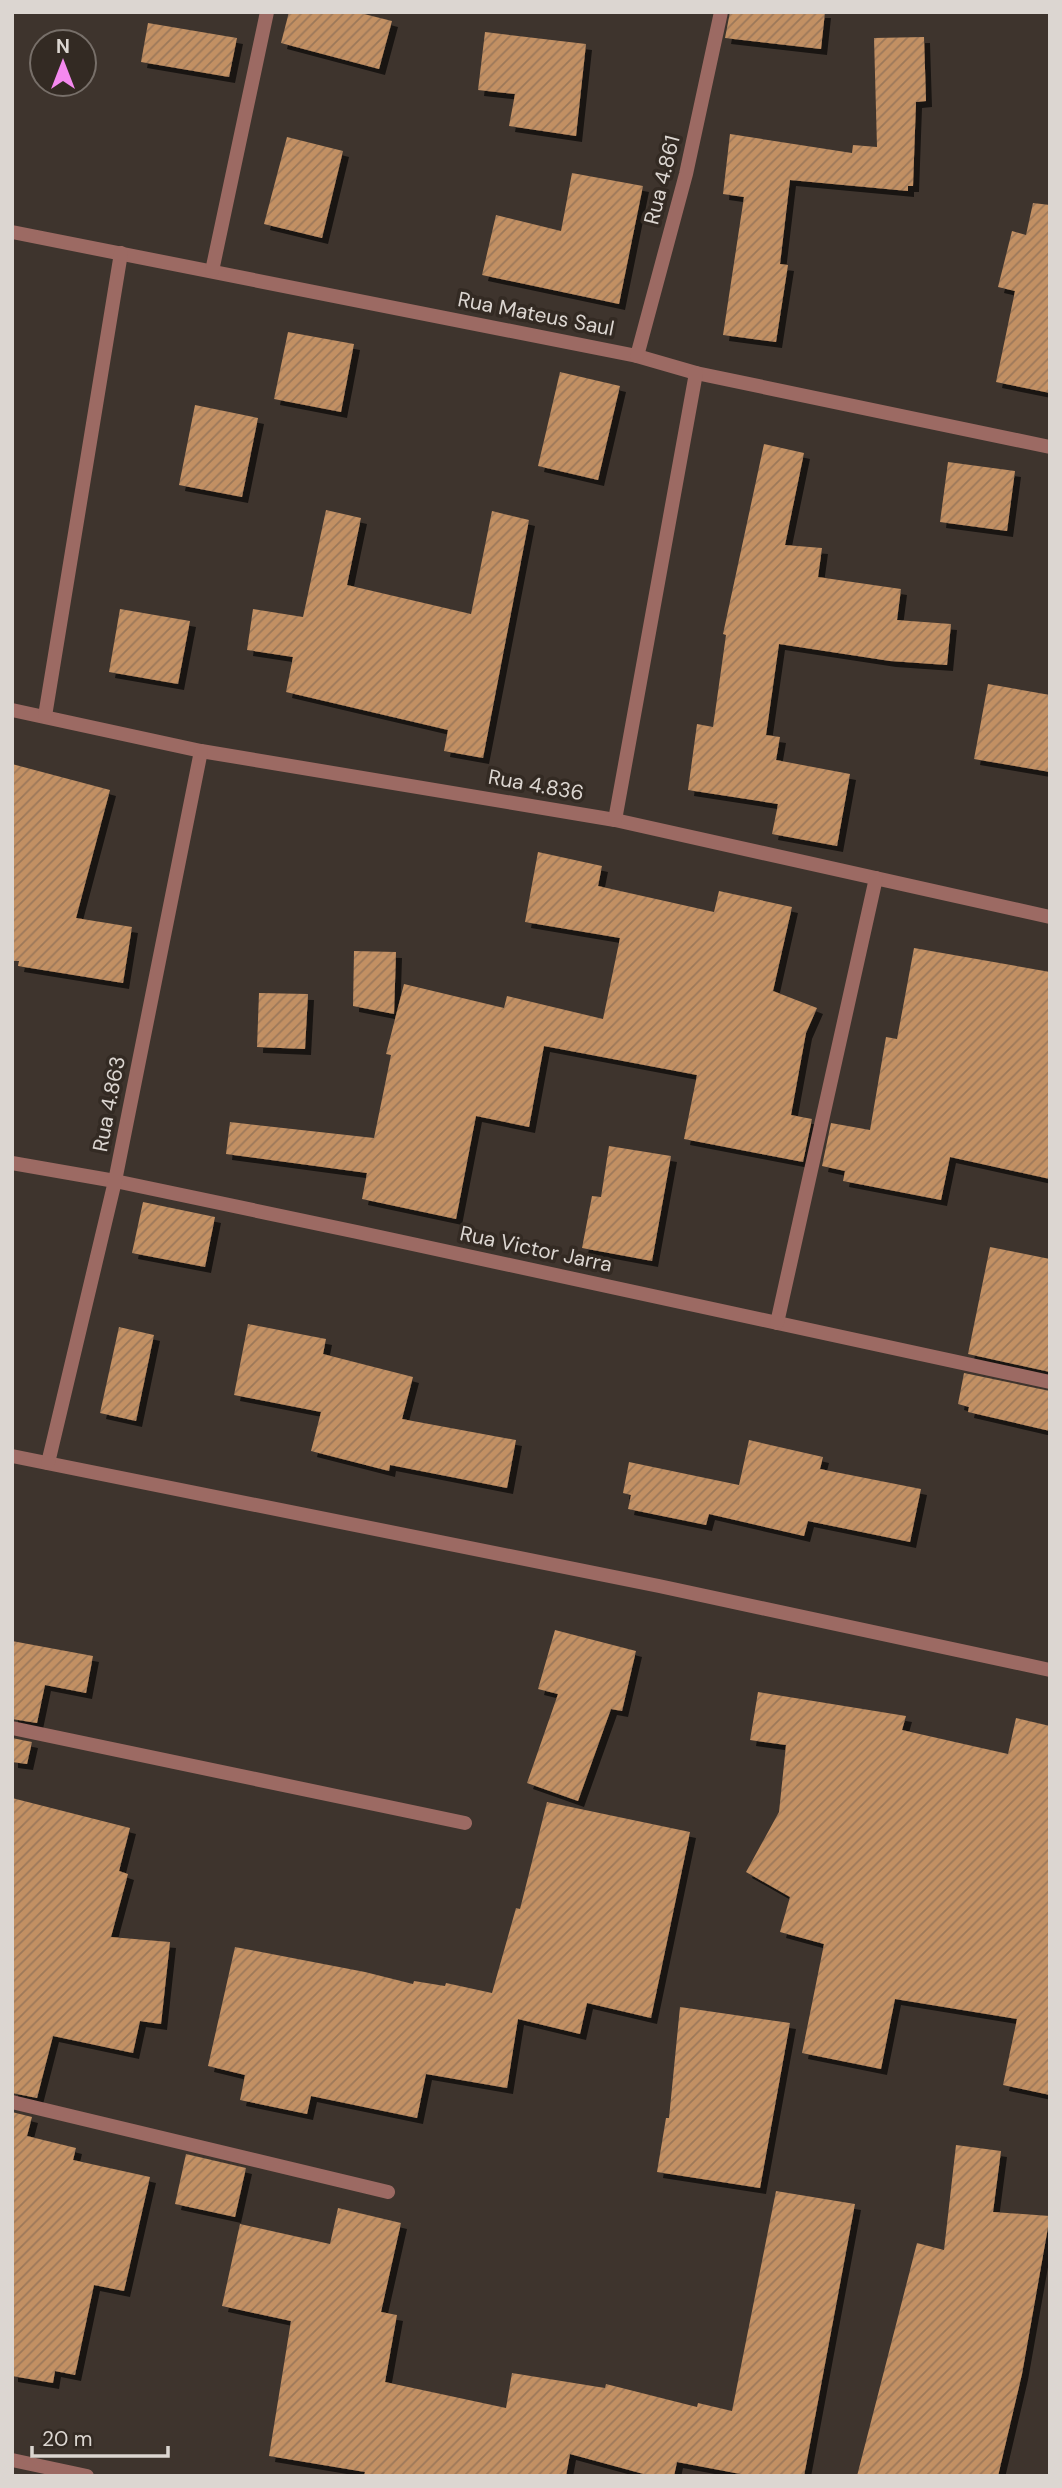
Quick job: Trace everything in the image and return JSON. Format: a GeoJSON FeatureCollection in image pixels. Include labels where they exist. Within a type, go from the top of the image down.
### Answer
{"type":"FeatureCollection","features":[{"type":"Feature","properties":{"kind":"street"},"geometry":{"type":"LineString","coordinates":[[212,271],[267,12]]}},
{"type":"Feature","properties":{"kind":"street","name":"Rua 4.861"},"geometry":{"type":"LineString","coordinates":[[637,356],[686,174],[721,12]]}},
{"type":"Feature","properties":{"kind":"street","name":"Rua Mateus Saul"},"geometry":{"type":"LineString","coordinates":[[12,232],[637,356],[696,373],[1050,447]]}},
{"type":"Feature","properties":{"kind":"street"},"geometry":{"type":"LineString","coordinates":[[45,716],[121,253]]}},
{"type":"Feature","properties":{"kind":"street"},"geometry":{"type":"LineString","coordinates":[[615,820],[696,373]]}},
{"type":"Feature","properties":{"kind":"street","name":"Rua 4.836"},"geometry":{"type":"LineString","coordinates":[[12,710],[201,751],[615,820],[1050,917]]}},
{"type":"Feature","properties":{"kind":"street","name":"Rua 4.863"},"geometry":{"type":"LineString","coordinates":[[48,1463],[114,1181],[201,751]]}},
{"type":"Feature","properties":{"kind":"street"},"geometry":{"type":"LineString","coordinates":[[777,1322],[876,878]]}},
{"type":"Feature","properties":{"kind":"street","name":"Rua Victor Jarra"},"geometry":{"type":"LineString","coordinates":[[12,1163],[114,1181],[1050,1381]]}},
{"type":"Feature","properties":{"kind":"street"},"geometry":{"type":"LineString","coordinates":[[12,1457],[659,1586],[1050,1670]]}},
{"type":"Feature","properties":{"kind":"street"},"geometry":{"type":"LineString","coordinates":[[12,1728],[465,1823]]}},
{"type":"Feature","properties":{"kind":"street"},"geometry":{"type":"LineString","coordinates":[[12,2102],[388,2192]]}},
{"type":"Feature","properties":{"kind":"street"},"geometry":{"type":"LineString","coordinates":[[12,2460],[87,2476]]}},
{"type":"Feature","properties":{"kind":"building"},"geometry":{"type":"Polygon","coordinates":[[[289,12],[356,12],[392,21],[379,69],[281,43],[289,12]]]}},
{"type":"Feature","properties":{"kind":"building"},"geometry":{"type":"Polygon","coordinates":[[[730,12],[825,12],[821,49],[725,38],[730,12]]]}},
{"type":"Feature","properties":{"kind":"building"},"geometry":{"type":"Polygon","coordinates":[[[148,23],[237,38],[229,77],[141,62],[148,23]]]}},
{"type":"Feature","properties":{"kind":"building"},"geometry":{"type":"Polygon","coordinates":[[[485,32],[586,44],[576,136],[509,126],[515,94],[478,90],[485,32]]]}},
{"type":"Feature","properties":{"kind":"building"},"geometry":{"type":"Polygon","coordinates":[[[924,37],[926,101],[916,102],[913,186],[908,186],[908,191],[790,180],[780,264],[788,265],[776,342],[723,335],[744,197],[723,194],[730,134],[852,153],[853,145],[877,147],[874,38],[924,37]]]}},
{"type":"Feature","properties":{"kind":"building"},"geometry":{"type":"Polygon","coordinates":[[[287,137],[343,151],[322,238],[264,224],[287,137]]]}},
{"type":"Feature","properties":{"kind":"building"},"geometry":{"type":"Polygon","coordinates":[[[572,173],[643,186],[619,304],[482,275],[496,215],[561,231],[572,173]]]}},
{"type":"Feature","properties":{"kind":"building"},"geometry":{"type":"Polygon","coordinates":[[[1033,203],[1050,205],[1050,393],[996,382],[1015,291],[998,287],[1012,231],[1026,235],[1033,203]]]}},
{"type":"Feature","properties":{"kind":"building"},"geometry":{"type":"Polygon","coordinates":[[[288,332],[354,344],[341,412],[274,399],[288,332]]]}},
{"type":"Feature","properties":{"kind":"building"},"geometry":{"type":"Polygon","coordinates":[[[560,372],[620,386],[598,480],[538,466],[560,372]]]}},
{"type":"Feature","properties":{"kind":"building"},"geometry":{"type":"Polygon","coordinates":[[[195,405],[258,418],[242,497],[179,485],[195,405]]]}},
{"type":"Feature","properties":{"kind":"building"},"geometry":{"type":"Polygon","coordinates":[[[764,444],[804,453],[785,545],[822,548],[818,577],[901,589],[897,620],[951,624],[947,665],[890,661],[779,644],[766,735],[780,737],[776,760],[850,774],[837,846],[772,834],[778,804],[688,790],[697,724],[713,727],[726,635],[723,634],[764,444]]]}},
{"type":"Feature","properties":{"kind":"building"},"geometry":{"type":"Polygon","coordinates":[[[948,462],[1015,471],[1007,531],[940,522],[948,462]]]}},
{"type":"Feature","properties":{"kind":"building"},"geometry":{"type":"Polygon","coordinates":[[[326,510],[361,518],[347,585],[471,614],[492,511],[529,520],[483,758],[444,751],[448,730],[286,692],[293,657],[247,650],[253,609],[303,617],[326,510]]]}},
{"type":"Feature","properties":{"kind":"building"},"geometry":{"type":"Polygon","coordinates":[[[120,609],[190,621],[178,684],[109,672],[120,609]]]}},
{"type":"Feature","properties":{"kind":"building"},"geometry":{"type":"Polygon","coordinates":[[[988,684],[1050,695],[1050,772],[974,759],[988,684]]]}},
{"type":"Feature","properties":{"kind":"building"},"geometry":{"type":"Polygon","coordinates":[[[12,764],[110,790],[76,918],[132,927],[123,983],[18,966],[19,961],[12,961],[12,764]]]}},
{"type":"Feature","properties":{"kind":"building"},"geometry":{"type":"Polygon","coordinates":[[[538,852],[602,866],[598,886],[714,912],[719,891],[792,907],[773,991],[817,1008],[806,1033],[791,1115],[812,1119],[803,1162],[684,1139],[697,1075],[544,1046],[529,1127],[476,1116],[456,1219],[362,1199],[367,1173],[226,1154],[230,1122],[374,1138],[391,1055],[386,1054],[404,984],[504,1008],[507,996],[603,1019],[620,938],[525,922],[538,852]]]}},
{"type":"Feature","properties":{"kind":"building"},"geometry":{"type":"Polygon","coordinates":[[[914,948],[1050,972],[1050,1179],[950,1157],[941,1200],[843,1181],[845,1171],[822,1166],[831,1123],[870,1130],[886,1037],[897,1039],[914,948]]]}},
{"type":"Feature","properties":{"kind":"building"},"geometry":{"type":"Polygon","coordinates":[[[354,951],[396,952],[394,1014],[353,1006],[354,951]]]}},
{"type":"Feature","properties":{"kind":"building"},"geometry":{"type":"Polygon","coordinates":[[[259,993],[308,994],[305,1049],[257,1047],[259,993]]]}},
{"type":"Feature","properties":{"kind":"building"},"geometry":{"type":"Polygon","coordinates":[[[609,1146],[671,1156],[652,1261],[582,1248],[592,1196],[601,1197],[609,1146]]]}},
{"type":"Feature","properties":{"kind":"building"},"geometry":{"type":"Polygon","coordinates":[[[143,1202],[215,1217],[205,1267],[132,1253],[143,1202]]]}},
{"type":"Feature","properties":{"kind":"building"},"geometry":{"type":"Polygon","coordinates":[[[990,1247],[1050,1259],[1050,1372],[968,1354],[990,1247]]]}},
{"type":"Feature","properties":{"kind":"building"},"geometry":{"type":"Polygon","coordinates":[[[248,1324],[326,1339],[323,1354],[413,1377],[402,1419],[516,1440],[507,1488],[390,1465],[389,1471],[311,1451],[321,1412],[234,1395],[248,1324]]]}},
{"type":"Feature","properties":{"kind":"building"},"geometry":{"type":"Polygon","coordinates":[[[119,1327],[154,1335],[136,1421],[100,1413],[119,1327]]]}},
{"type":"Feature","properties":{"kind":"building"},"geometry":{"type":"Polygon","coordinates":[[[964,1373],[1050,1391],[1050,1431],[968,1412],[969,1407],[958,1404],[964,1373]]]}},
{"type":"Feature","properties":{"kind":"building"},"geometry":{"type":"Polygon","coordinates":[[[749,1440],[823,1457],[820,1469],[921,1489],[910,1542],[808,1521],[804,1536],[709,1514],[706,1525],[628,1509],[631,1495],[623,1493],[629,1462],[739,1485],[749,1440]]]}},
{"type":"Feature","properties":{"kind":"building"},"geometry":{"type":"Polygon","coordinates":[[[555,1630],[636,1651],[622,1711],[611,1709],[578,1801],[527,1783],[558,1694],[538,1689],[555,1630]]]}},
{"type":"Feature","properties":{"kind":"building"},"geometry":{"type":"Polygon","coordinates":[[[12,1641],[93,1656],[86,1693],[45,1685],[37,1723],[12,1719],[12,1641]]]}},
{"type":"Feature","properties":{"kind":"building"},"geometry":{"type":"Polygon","coordinates":[[[758,1692],[906,1716],[902,1730],[1008,1754],[1016,1718],[1050,1726],[1050,2095],[1003,2085],[1017,2019],[895,1999],[881,2069],[802,2053],[824,1944],[780,1932],[790,1897],[746,1872],[779,1812],[786,1745],[750,1740],[758,1692]]]}},
{"type":"Feature","properties":{"kind":"building"},"geometry":{"type":"Polygon","coordinates":[[[12,1738],[32,1742],[27,1764],[12,1762],[12,1738]]]}},
{"type":"Feature","properties":{"kind":"building"},"geometry":{"type":"Polygon","coordinates":[[[12,1798],[130,1828],[119,1871],[128,1874],[111,1937],[170,1942],[161,2024],[140,2021],[133,2053],[53,2036],[37,2098],[12,2093],[12,1798]]]}},
{"type":"Feature","properties":{"kind":"building"},"geometry":{"type":"Polygon","coordinates":[[[547,1802],[690,1832],[651,2018],[587,2003],[580,2034],[518,2019],[507,2088],[426,2074],[417,2118],[311,2096],[307,2114],[240,2100],[245,2075],[208,2066],[235,1947],[413,1984],[414,1981],[445,1986],[446,1983],[492,1993],[516,1908],[520,1909],[547,1802]]]}},
{"type":"Feature","properties":{"kind":"building"},"geometry":{"type":"Polygon","coordinates":[[[680,2007],[790,2023],[760,2188],[657,2172],[666,2118],[669,2118],[680,2007]]]}},
{"type":"Feature","properties":{"kind":"building"},"geometry":{"type":"Polygon","coordinates":[[[12,2112],[32,2117],[27,2136],[76,2148],[73,2160],[150,2177],[124,2291],[94,2285],[75,2375],[55,2371],[53,2383],[12,2376],[12,2112]]]}},
{"type":"Feature","properties":{"kind":"building"},"geometry":{"type":"Polygon","coordinates":[[[956,2145],[1001,2151],[993,2212],[1050,2216],[1022,2374],[998,2476],[857,2476],[917,2243],[944,2250],[956,2145]]]}},
{"type":"Feature","properties":{"kind":"building"},"geometry":{"type":"Polygon","coordinates":[[[186,2154],[246,2168],[235,2217],[175,2204],[186,2154]]]}},
{"type":"Feature","properties":{"kind":"building"},"geometry":{"type":"Polygon","coordinates":[[[776,2191],[855,2204],[804,2476],[751,2476],[677,2462],[674,2476],[651,2476],[570,2454],[566,2476],[364,2476],[365,2472],[269,2456],[291,2321],[222,2306],[240,2224],[330,2244],[338,2208],[401,2223],[381,2312],[397,2315],[385,2382],[506,2408],[512,2373],[605,2388],[606,2384],[697,2407],[698,2403],[732,2411],[776,2191]]]}}]}
